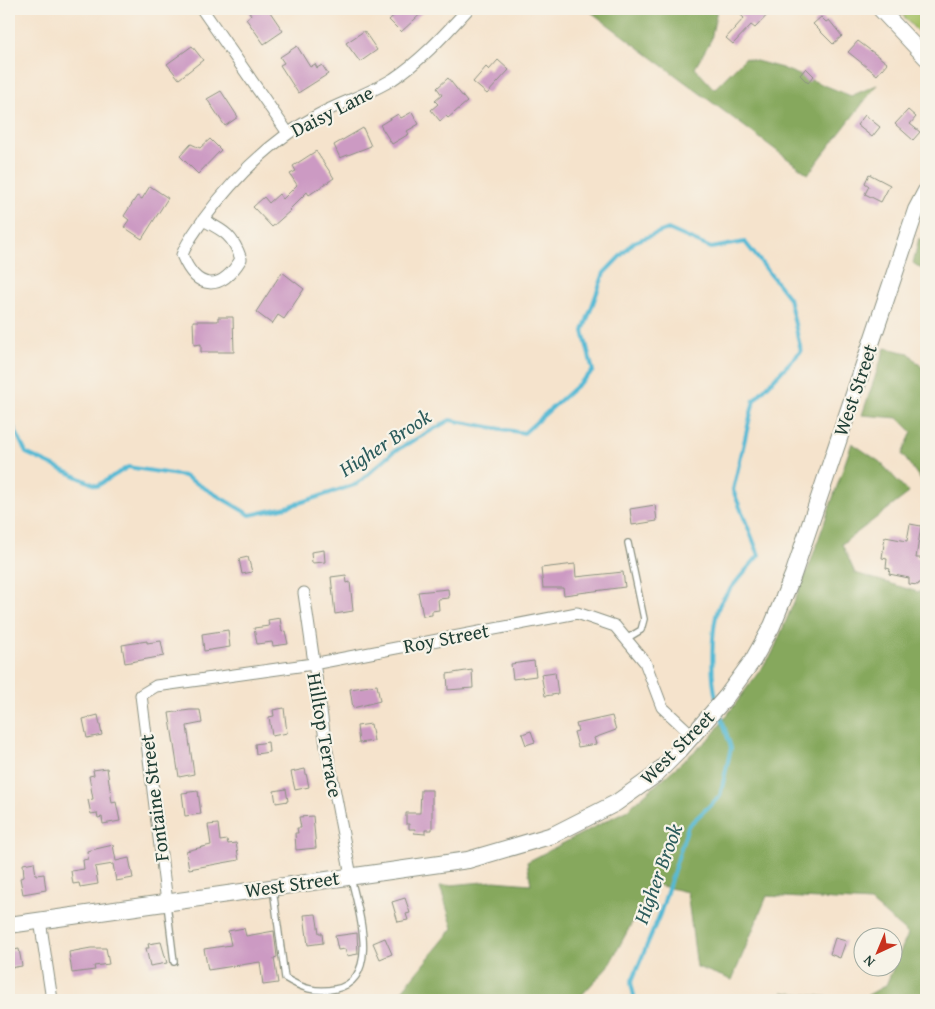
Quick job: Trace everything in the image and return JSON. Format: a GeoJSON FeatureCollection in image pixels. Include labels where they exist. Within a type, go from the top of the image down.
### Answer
{"type":"FeatureCollection","features":[{"type":"Feature","properties":{"kind":"main road","name":"West Street"},"geometry":{"type":"LineString","coordinates":[[9,925],[468,860],[553,835],[616,803],[654,776],[693,736],[726,697],[754,660],[772,626],[793,574],[916,210],[926,191]]}},
{"type":"Feature","properties":{"kind":"street"},"geometry":{"type":"LineString","coordinates":[[202,9],[288,133]]}},
{"type":"Feature","properties":{"kind":"street","name":"Daisy Lane"},"geometry":{"type":"LineString","coordinates":[[203,220],[223,230],[236,243],[241,259],[232,273],[220,282],[203,282],[189,272],[182,255],[187,240],[217,201],[259,156],[288,133],[318,115],[391,80],[430,52],[468,9]]}},
{"type":"Feature","properties":{"kind":"street"},"geometry":{"type":"LineString","coordinates":[[880,9],[926,58]]}},
{"type":"Feature","properties":{"kind":"street","name":"Hilltop Terrace"},"geometry":{"type":"LineString","coordinates":[[304,593],[313,664],[351,876]]}},
{"type":"Feature","properties":{"kind":"street","name":"Roy Street"},"geometry":{"type":"LineString","coordinates":[[141,695],[156,686],[313,664],[577,613],[615,626],[645,662],[662,707],[693,736]]}},
{"type":"Feature","properties":{"kind":"street","name":"Fontaine Street"},"geometry":{"type":"LineString","coordinates":[[141,695],[167,902]]}},
{"type":"Feature","properties":{"kind":"street"},"geometry":{"type":"LineString","coordinates":[[40,920],[52,1000]]}},
{"type":"Feature","properties":{"kind":"lane"},"geometry":{"type":"LineString","coordinates":[[626,639],[641,630],[644,619],[628,543]]}},
{"type":"Feature","properties":{"kind":"lane"},"geometry":{"type":"LineString","coordinates":[[273,887],[285,978],[299,987],[322,991],[347,987],[357,976],[365,951],[351,876]]}},
{"type":"Feature","properties":{"kind":"lane"},"geometry":{"type":"LineString","coordinates":[[167,902],[174,962]]}},
{"type":"Feature","properties":{"kind":"green space"},"geometry":{"type":"Polygon","coordinates":[[[596,9],[717,9],[711,40],[695,68],[714,89],[745,58],[782,68],[851,96],[877,85],[808,174],[591,12],[596,9]]]}},
{"type":"Feature","properties":{"kind":"green space"},"geometry":{"type":"Polygon","coordinates":[[[897,9],[926,9],[926,41],[897,9]]]}},
{"type":"Feature","properties":{"kind":"green space"},"geometry":{"type":"Polygon","coordinates":[[[919,238],[926,245],[926,272],[913,263],[919,238]]]}},
{"type":"Feature","properties":{"kind":"green space"},"geometry":{"type":"Polygon","coordinates":[[[885,348],[909,353],[926,372],[926,487],[902,454],[912,432],[898,418],[862,415],[885,348]]]}},
{"type":"Feature","properties":{"kind":"green space"},"geometry":{"type":"Polygon","coordinates":[[[852,443],[880,462],[909,493],[842,544],[855,573],[918,592],[926,592],[926,1000],[859,1000],[886,985],[890,976],[902,976],[902,948],[908,934],[902,929],[902,926],[899,926],[871,902],[767,896],[732,980],[697,967],[687,892],[653,884],[608,967],[577,1000],[394,1000],[453,928],[440,886],[494,881],[531,884],[527,862],[627,810],[711,737],[772,654],[810,564],[852,443]]]}},
{"type":"Feature","properties":{"kind":"green space"},"geometry":{"type":"Polygon","coordinates":[[[782,992],[851,1000],[791,1000],[782,992]]]}},
{"type":"Feature","properties":{"kind":"building"},"geometry":{"type":"Polygon","coordinates":[[[247,9],[268,9],[283,31],[264,44],[246,19],[251,15],[247,9]]]}},
{"type":"Feature","properties":{"kind":"building"},"geometry":{"type":"Polygon","coordinates":[[[401,9],[426,9],[401,32],[389,20],[401,9]]]}},
{"type":"Feature","properties":{"kind":"building"},"geometry":{"type":"Polygon","coordinates":[[[734,9],[773,9],[755,28],[751,25],[733,44],[726,38],[744,18],[734,9]]]}},
{"type":"Feature","properties":{"kind":"building"},"geometry":{"type":"Polygon","coordinates":[[[821,17],[826,22],[829,20],[842,36],[833,44],[813,24],[821,17]]]}},
{"type":"Feature","properties":{"kind":"building"},"geometry":{"type":"Polygon","coordinates":[[[364,31],[377,50],[360,62],[346,43],[364,31]]]}},
{"type":"Feature","properties":{"kind":"building"},"geometry":{"type":"Polygon","coordinates":[[[858,41],[887,63],[877,75],[848,52],[858,41]]]}},
{"type":"Feature","properties":{"kind":"building"},"geometry":{"type":"Polygon","coordinates":[[[192,46],[203,60],[179,79],[167,64],[192,46]]]}},
{"type":"Feature","properties":{"kind":"building"},"geometry":{"type":"Polygon","coordinates":[[[297,46],[310,67],[315,64],[317,68],[322,65],[328,74],[298,93],[280,65],[284,63],[280,57],[297,46]]]}},
{"type":"Feature","properties":{"kind":"building"},"geometry":{"type":"Polygon","coordinates":[[[498,60],[509,70],[487,94],[473,82],[486,67],[489,70],[498,60]]]}},
{"type":"Feature","properties":{"kind":"building"},"geometry":{"type":"Polygon","coordinates":[[[806,68],[814,76],[808,83],[800,75],[806,68]]]}},
{"type":"Feature","properties":{"kind":"building"},"geometry":{"type":"Polygon","coordinates":[[[448,78],[467,102],[448,118],[446,116],[440,121],[431,110],[438,104],[435,101],[442,95],[437,88],[448,78]]]}},
{"type":"Feature","properties":{"kind":"building"},"geometry":{"type":"Polygon","coordinates":[[[221,91],[238,117],[225,126],[207,99],[221,91]]]}},
{"type":"Feature","properties":{"kind":"building"},"geometry":{"type":"Polygon","coordinates":[[[908,110],[916,117],[910,124],[920,132],[913,140],[895,124],[908,110]]]}},
{"type":"Feature","properties":{"kind":"building"},"geometry":{"type":"Polygon","coordinates":[[[412,112],[419,124],[407,131],[409,134],[392,144],[380,125],[398,114],[401,118],[412,112]]]}},
{"type":"Feature","properties":{"kind":"building"},"geometry":{"type":"Polygon","coordinates":[[[865,115],[880,127],[872,137],[857,125],[865,115]]]}},
{"type":"Feature","properties":{"kind":"building"},"geometry":{"type":"Polygon","coordinates":[[[363,128],[371,146],[340,158],[334,145],[363,128]]]}},
{"type":"Feature","properties":{"kind":"building"},"geometry":{"type":"Polygon","coordinates":[[[210,139],[221,150],[198,174],[180,156],[191,144],[200,148],[210,139]]]}},
{"type":"Feature","properties":{"kind":"building"},"geometry":{"type":"Polygon","coordinates":[[[316,151],[334,178],[309,195],[307,192],[272,227],[253,207],[264,197],[269,203],[279,194],[283,199],[297,185],[290,174],[296,171],[293,166],[316,151]]]}},
{"type":"Feature","properties":{"kind":"building"},"geometry":{"type":"Polygon","coordinates":[[[869,174],[890,185],[881,202],[865,194],[869,186],[865,183],[869,174]]]}},
{"type":"Feature","properties":{"kind":"building"},"geometry":{"type":"Polygon","coordinates":[[[150,186],[168,198],[142,239],[124,227],[129,220],[124,216],[137,196],[142,199],[150,186]]]}},
{"type":"Feature","properties":{"kind":"building"},"geometry":{"type":"Polygon","coordinates":[[[282,272],[304,289],[284,319],[278,315],[272,324],[256,312],[282,272]]]}},
{"type":"Feature","properties":{"kind":"building"},"geometry":{"type":"Polygon","coordinates":[[[218,317],[233,317],[234,352],[201,352],[201,344],[194,345],[193,321],[218,321],[218,317]]]}},
{"type":"Feature","properties":{"kind":"building"},"geometry":{"type":"Polygon","coordinates":[[[655,505],[657,521],[632,525],[630,509],[655,505]]]}},
{"type":"Feature","properties":{"kind":"building"},"geometry":{"type":"Polygon","coordinates":[[[910,524],[921,526],[916,558],[926,558],[926,580],[918,585],[909,584],[909,578],[889,574],[890,569],[886,568],[887,559],[882,558],[885,537],[907,541],[910,524]]]}},
{"type":"Feature","properties":{"kind":"building"},"geometry":{"type":"Polygon","coordinates":[[[324,550],[325,562],[312,563],[311,552],[324,550]]]}},
{"type":"Feature","properties":{"kind":"building"},"geometry":{"type":"Polygon","coordinates":[[[248,557],[252,572],[242,574],[239,559],[248,557]]]}},
{"type":"Feature","properties":{"kind":"building"},"geometry":{"type":"Polygon","coordinates":[[[575,564],[576,577],[623,572],[625,587],[564,595],[563,588],[543,588],[541,568],[575,564]]]}},
{"type":"Feature","properties":{"kind":"building"},"geometry":{"type":"Polygon","coordinates":[[[346,575],[347,583],[350,582],[353,611],[335,614],[331,577],[346,575]]]}},
{"type":"Feature","properties":{"kind":"building"},"geometry":{"type":"Polygon","coordinates":[[[448,589],[449,598],[438,599],[439,610],[432,611],[432,615],[423,616],[418,592],[448,589]]]}},
{"type":"Feature","properties":{"kind":"building"},"geometry":{"type":"Polygon","coordinates":[[[280,618],[282,632],[285,631],[288,644],[273,646],[272,642],[257,644],[254,628],[269,626],[268,620],[280,618]]]}},
{"type":"Feature","properties":{"kind":"building"},"geometry":{"type":"Polygon","coordinates":[[[228,630],[230,647],[204,651],[202,634],[228,630]]]}},
{"type":"Feature","properties":{"kind":"building"},"geometry":{"type":"Polygon","coordinates":[[[147,641],[147,643],[161,641],[164,656],[125,663],[122,645],[147,641]]]}},
{"type":"Feature","properties":{"kind":"building"},"geometry":{"type":"Polygon","coordinates":[[[534,661],[536,676],[513,679],[511,664],[534,661]]]}},
{"type":"Feature","properties":{"kind":"building"},"geometry":{"type":"Polygon","coordinates":[[[472,670],[473,688],[448,690],[447,674],[472,670]]]}},
{"type":"Feature","properties":{"kind":"building"},"geometry":{"type":"Polygon","coordinates":[[[555,672],[558,694],[545,696],[541,674],[555,672]]]}},
{"type":"Feature","properties":{"kind":"building"},"geometry":{"type":"Polygon","coordinates":[[[377,685],[380,701],[353,708],[350,689],[377,685]]]}},
{"type":"Feature","properties":{"kind":"building"},"geometry":{"type":"Polygon","coordinates":[[[284,708],[287,733],[272,736],[269,717],[274,716],[273,710],[284,708]]]}},
{"type":"Feature","properties":{"kind":"building"},"geometry":{"type":"Polygon","coordinates":[[[200,710],[202,723],[187,726],[194,774],[179,777],[169,713],[200,710]]]}},
{"type":"Feature","properties":{"kind":"building"},"geometry":{"type":"Polygon","coordinates":[[[98,715],[102,735],[87,738],[83,719],[98,715]]]}},
{"type":"Feature","properties":{"kind":"building"},"geometry":{"type":"Polygon","coordinates":[[[612,716],[616,730],[594,738],[596,744],[578,747],[574,732],[578,731],[576,724],[612,716]]]}},
{"type":"Feature","properties":{"kind":"building"},"geometry":{"type":"Polygon","coordinates":[[[371,724],[374,741],[359,743],[357,726],[371,724]]]}},
{"type":"Feature","properties":{"kind":"building"},"geometry":{"type":"Polygon","coordinates":[[[531,731],[535,742],[526,745],[522,734],[531,731]]]}},
{"type":"Feature","properties":{"kind":"building"},"geometry":{"type":"Polygon","coordinates":[[[268,742],[269,752],[256,754],[255,744],[268,742]]]}},
{"type":"Feature","properties":{"kind":"building"},"geometry":{"type":"Polygon","coordinates":[[[107,768],[112,803],[116,802],[120,821],[103,824],[102,817],[98,818],[97,813],[91,814],[88,800],[93,799],[89,776],[94,775],[93,770],[107,768]]]}},
{"type":"Feature","properties":{"kind":"building"},"geometry":{"type":"Polygon","coordinates":[[[305,769],[309,787],[295,790],[291,772],[305,769]]]}},
{"type":"Feature","properties":{"kind":"building"},"geometry":{"type":"Polygon","coordinates":[[[286,789],[288,801],[276,803],[274,791],[286,789]]]}},
{"type":"Feature","properties":{"kind":"building"},"geometry":{"type":"Polygon","coordinates":[[[421,790],[432,790],[432,830],[425,830],[425,834],[414,833],[415,829],[409,829],[409,824],[406,824],[406,813],[420,813],[421,790]]]}},
{"type":"Feature","properties":{"kind":"building"},"geometry":{"type":"Polygon","coordinates":[[[198,791],[201,814],[185,816],[182,793],[198,791]]]}},
{"type":"Feature","properties":{"kind":"building"},"geometry":{"type":"Polygon","coordinates":[[[313,816],[316,848],[296,850],[295,833],[298,833],[297,828],[301,828],[299,817],[313,816]]]}},
{"type":"Feature","properties":{"kind":"building"},"geometry":{"type":"Polygon","coordinates":[[[218,824],[220,841],[227,840],[228,844],[236,843],[239,860],[189,869],[186,851],[211,845],[208,825],[218,824]]]}},
{"type":"Feature","properties":{"kind":"building"},"geometry":{"type":"Polygon","coordinates":[[[113,845],[116,861],[129,858],[133,878],[116,881],[113,864],[95,867],[98,884],[80,887],[79,883],[73,884],[71,871],[84,869],[83,860],[88,859],[87,851],[113,845]]]}},
{"type":"Feature","properties":{"kind":"building"},"geometry":{"type":"Polygon","coordinates":[[[34,862],[36,875],[44,874],[46,890],[23,894],[20,878],[24,877],[23,864],[34,862]]]}},
{"type":"Feature","properties":{"kind":"building"},"geometry":{"type":"Polygon","coordinates":[[[405,898],[410,913],[406,914],[408,920],[398,922],[392,902],[405,898]]]}},
{"type":"Feature","properties":{"kind":"building"},"geometry":{"type":"Polygon","coordinates":[[[316,914],[319,933],[322,933],[323,943],[308,945],[304,915],[316,914]]]}},
{"type":"Feature","properties":{"kind":"building"},"geometry":{"type":"Polygon","coordinates":[[[244,928],[246,936],[274,931],[277,957],[274,958],[278,983],[263,985],[260,962],[208,970],[204,949],[231,945],[228,931],[244,928]]]}},
{"type":"Feature","properties":{"kind":"building"},"geometry":{"type":"Polygon","coordinates":[[[357,933],[358,954],[347,956],[345,949],[338,950],[335,936],[357,933]]]}},
{"type":"Feature","properties":{"kind":"building"},"geometry":{"type":"Polygon","coordinates":[[[385,938],[392,954],[380,959],[373,943],[385,938]]]}},
{"type":"Feature","properties":{"kind":"building"},"geometry":{"type":"Polygon","coordinates":[[[835,938],[846,941],[840,958],[830,954],[835,938]]]}},
{"type":"Feature","properties":{"kind":"building"},"geometry":{"type":"Polygon","coordinates":[[[161,942],[167,963],[150,966],[146,948],[149,948],[148,944],[161,942]]]}},
{"type":"Feature","properties":{"kind":"building"},"geometry":{"type":"Polygon","coordinates":[[[91,948],[106,948],[109,964],[94,966],[95,970],[72,973],[69,952],[91,948]]]}},
{"type":"Feature","properties":{"kind":"building"},"geometry":{"type":"Polygon","coordinates":[[[19,949],[22,966],[9,968],[9,951],[19,949]]]}},
{"type":"Feature","properties":{"kind":"waterway","name":"Higher Brook"},"geometry":{"type":"LineString","coordinates":[[9,417],[26,453],[97,486],[128,467],[184,476],[250,515],[287,507],[357,484],[393,452],[450,420],[524,433],[593,371],[583,331],[604,273],[634,242],[668,229],[711,248],[745,242],[789,298],[801,351],[754,400],[733,490],[759,555],[721,601],[716,615],[712,654],[713,680],[717,701]]}},
{"type":"Feature","properties":{"kind":"waterway","name":"Higher Brook"},"geometry":{"type":"LineString","coordinates":[[635,1000],[631,983],[660,914],[688,826],[720,796],[731,748],[719,710]]}}]}
